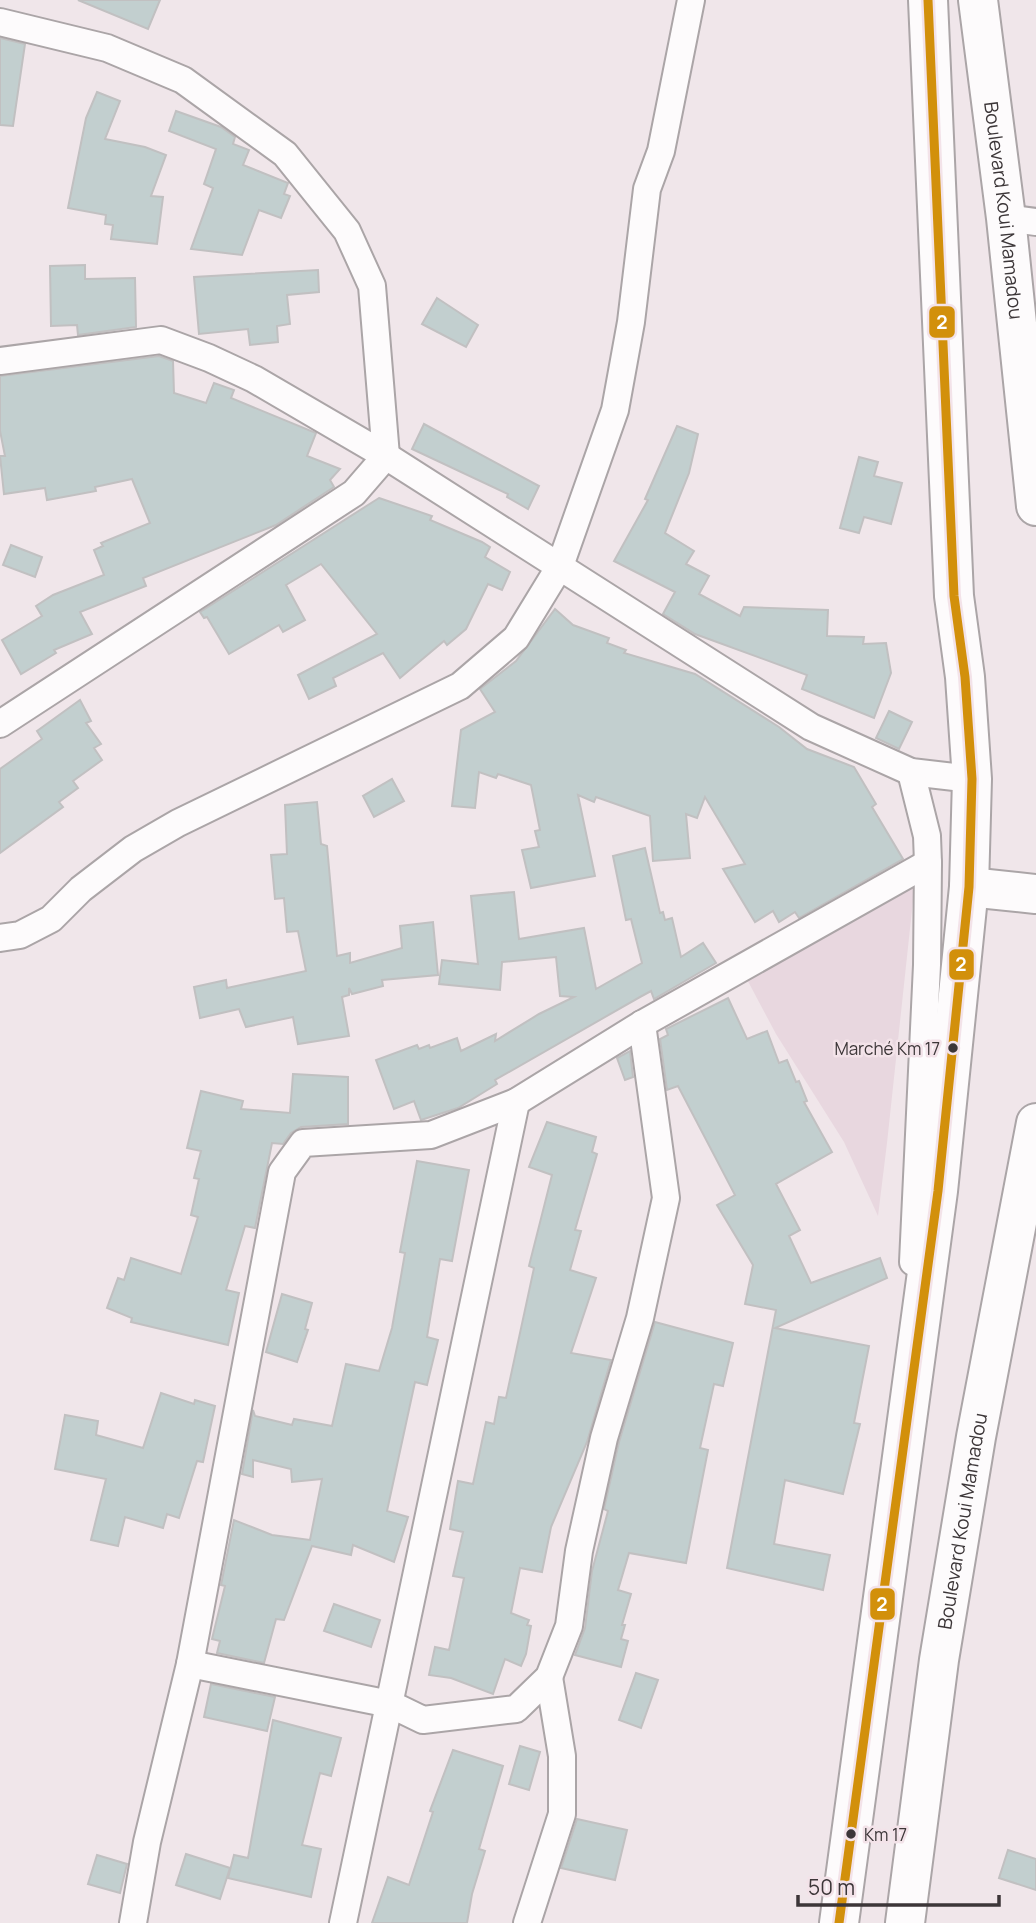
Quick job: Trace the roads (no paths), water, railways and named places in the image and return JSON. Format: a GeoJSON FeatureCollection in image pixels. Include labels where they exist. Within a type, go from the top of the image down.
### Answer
{"type":"FeatureCollection","features":[{"type":"Feature","properties":{"kind":"main road"},"geometry":{"type":"LineString","coordinates":[[839,1923],[938,1191],[969,887],[972,779],[965,677],[954,596],[928,0]]}},
{"type":"Feature","properties":{"kind":"main road","name":"Boulevard Koui Mamadou"},"geometry":{"type":"LineString","coordinates":[[978,0],[1021,220],[1036,506]]}},
{"type":"Feature","properties":{"kind":"main road"},"geometry":{"type":"LineString","coordinates":[[969,887],[1036,894]]}},
{"type":"Feature","properties":{"kind":"main road","name":"Boulevard Koui Mamadou"},"geometry":{"type":"LineString","coordinates":[[905,1923],[939,1660],[976,1437],[1036,1123]]}},
{"type":"Feature","properties":{"kind":"street"},"geometry":{"type":"LineString","coordinates":[[0,938],[20,935],[51,919],[81,890],[133,849],[178,823],[460,686],[516,638],[559,566],[615,410],[631,322],[647,189],[664,139],[691,0]]}},
{"type":"Feature","properties":{"kind":"street"},"geometry":{"type":"LineString","coordinates":[[0,22],[107,48],[183,80],[285,155],[347,231],[372,286],[386,456],[354,493],[0,724]]}},
{"type":"Feature","properties":{"kind":"street"},"geometry":{"type":"LineString","coordinates":[[0,361],[161,340],[254,379],[386,456],[811,727],[911,772],[972,779]]}},
{"type":"Feature","properties":{"kind":"street"},"geometry":{"type":"LineString","coordinates":[[911,772],[928,836],[927,965],[914,1220],[911,1401]]}},
{"type":"Feature","properties":{"kind":"street"},"geometry":{"type":"LineString","coordinates":[[133,1923],[147,1842],[190,1664],[282,1172],[303,1143],[431,1135],[516,1102],[642,1024],[928,863]]}},
{"type":"Feature","properties":{"kind":"street"},"geometry":{"type":"LineString","coordinates":[[190,1664],[390,1704],[423,1720],[516,1709],[549,1677],[569,1626],[579,1550],[604,1438],[640,1318],[666,1198],[642,1024]]}},
{"type":"Feature","properties":{"kind":"street"},"geometry":{"type":"LineString","coordinates":[[343,1923],[516,1102]]}},
{"type":"Feature","properties":{"kind":"street"},"geometry":{"type":"LineString","coordinates":[[527,1923],[562,1814],[562,1756],[549,1677]]}},
{"type":"Feature","properties":{"kind":"place","name":"Marché Km 17"},"geometry":{"type":"Point","coordinates":[953,1048]}},
{"type":"Feature","properties":{"kind":"place","name":"Km 17"},"geometry":{"type":"Point","coordinates":[851,1834]}}]}
